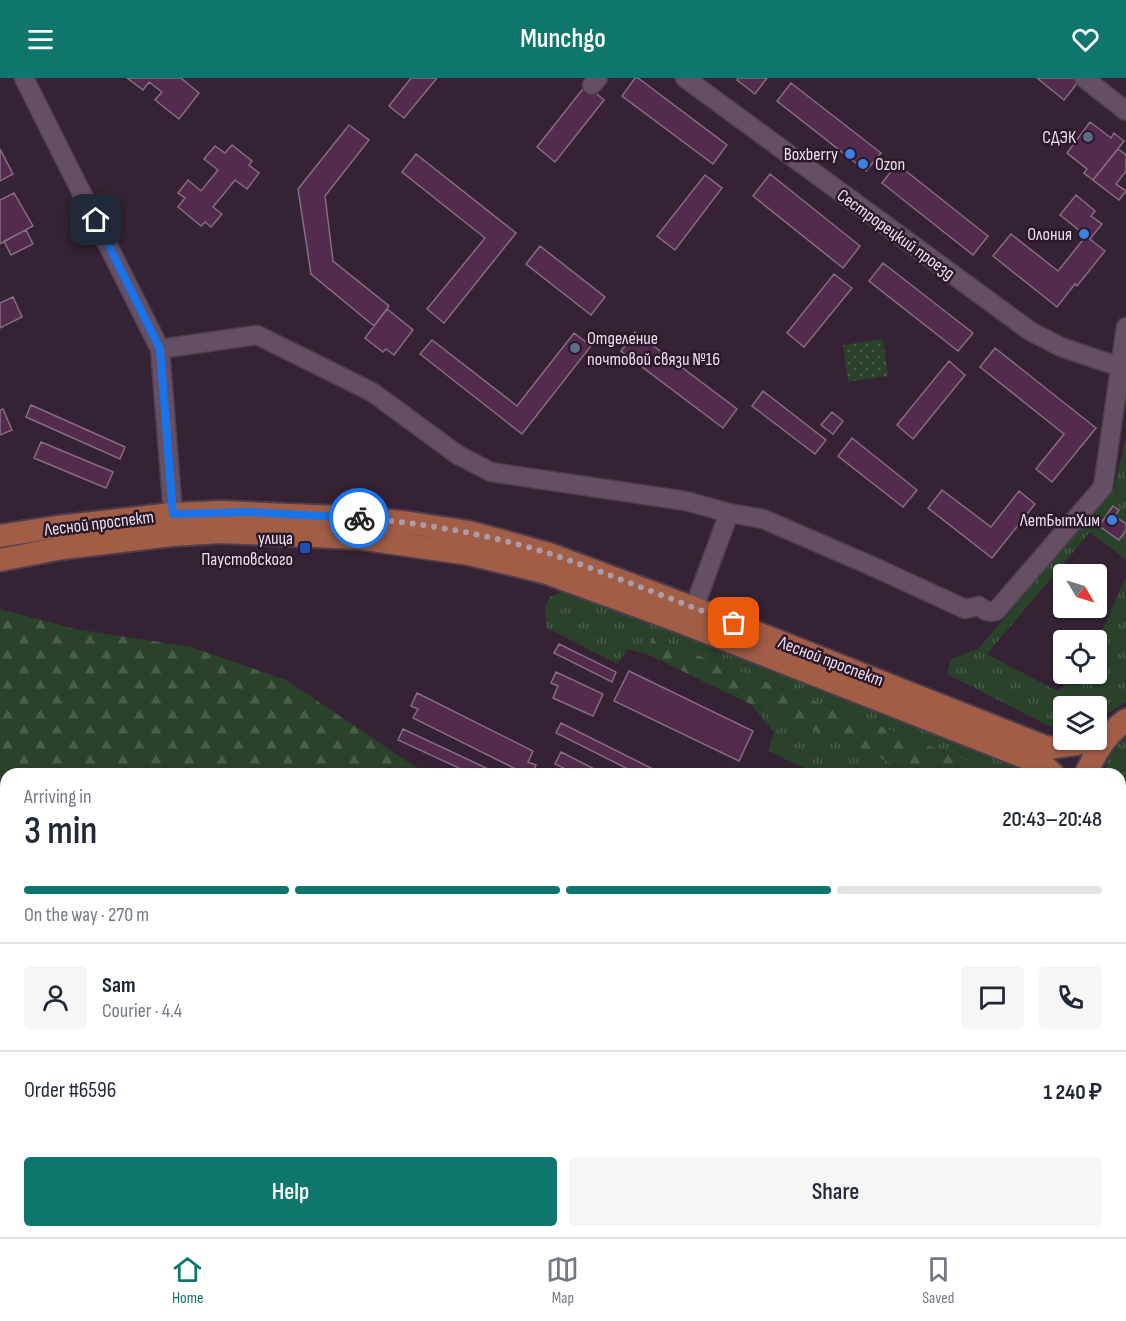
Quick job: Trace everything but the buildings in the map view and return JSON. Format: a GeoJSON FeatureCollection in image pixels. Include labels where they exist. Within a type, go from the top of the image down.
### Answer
{"type":"FeatureCollection","features":[{"type":"Feature","properties":{"kind":"main road","name":"Лесной проспект"},"geometry":{"type":"LineString","coordinates":[[0,536],[173,514],[251,512],[410,523],[469,532],[686,624],[895,705],[1042,764],[1046,768]]}},
{"type":"Feature","properties":{"kind":"main road","name":"Лесной проспект"},"geometry":{"type":"LineString","coordinates":[[0,560],[74,546],[172,535],[231,532],[358,538],[469,555],[546,563],[694,608],[1048,748],[1053,747]]}},
{"type":"Feature","properties":{"kind":"main road"},"geometry":{"type":"LineString","coordinates":[[1107,733],[1126,720]]}},
{"type":"Feature","properties":{"kind":"main road"},"geometry":{"type":"LineString","coordinates":[[1088,768],[1095,750]]}},
{"type":"Feature","properties":{"kind":"street"},"geometry":{"type":"LineString","coordinates":[[24,78],[160,349],[173,514]]}},
{"type":"Feature","properties":{"kind":"street","name":"Сестрорецкий проезд"},"geometry":{"type":"LineString","coordinates":[[686,78],[1030,332],[1061,346],[1120,367]]}},
{"type":"Feature","properties":{"kind":"street"},"geometry":{"type":"LineString","coordinates":[[1084,78],[1126,111]]}},
{"type":"Feature","properties":{"kind":"street"},"geometry":{"type":"LineString","coordinates":[[160,349],[257,335],[372,392],[458,455],[491,472],[686,501],[729,513],[763,519],[964,609],[979,606],[986,612],[991,612],[996,611],[1102,487],[1119,421],[1120,367],[1126,327]]}},
{"type":"Feature","properties":{"kind":"street"},"geometry":{"type":"LineString","coordinates":[[694,608],[729,513]]}},
{"type":"Feature","properties":{"kind":"green space"},"geometry":{"type":"Polygon","coordinates":[[[883,339],[888,376],[848,382],[843,345],[883,339]]]}},
{"type":"Feature","properties":{"kind":"green space"},"geometry":{"type":"Polygon","coordinates":[[[1126,438],[1126,560],[1090,532],[1063,564],[1053,564],[1053,576],[987,654],[1057,691],[1066,684],[1107,684],[1107,630],[1103,630],[1126,576],[1126,702],[1107,714],[1107,696],[1053,696],[1053,727],[1049,726],[947,674],[951,659],[978,649],[1114,488],[1126,438]]]}},
{"type":"Feature","properties":{"kind":"green space"},"geometry":{"type":"Polygon","coordinates":[[[571,588],[1025,768],[986,768],[653,637],[647,654],[627,649],[618,664],[547,628],[545,607],[550,597],[571,588]]]}},
{"type":"Feature","properties":{"kind":"green space"},"geometry":{"type":"Polygon","coordinates":[[[0,609],[75,629],[191,647],[286,680],[417,768],[0,768],[0,609]]]}},
{"type":"Feature","properties":{"kind":"green space"},"geometry":{"type":"Polygon","coordinates":[[[652,637],[986,768],[904,768],[750,704],[647,654],[652,637]]]}},
{"type":"Feature","properties":{"kind":"green space"},"geometry":{"type":"Polygon","coordinates":[[[750,704],[904,768],[805,768],[768,751],[774,732],[750,704]]]}},
{"type":"Feature","properties":{"kind":"green space"},"geometry":{"type":"Polygon","coordinates":[[[1126,733],[1126,768],[1105,768],[1111,752],[1126,733]]]}},
{"type":"Feature","properties":{"kind":"way so far"},"geometry":{"type":"LineString","coordinates":[[359,518],[469,532],[549,554],[734,623]]}},
{"type":"Feature","properties":{"kind":"place","name":"СДЭК"},"geometry":{"type":"Point","coordinates":[1088,137]}},
{"type":"Feature","properties":{"kind":"place","name":"Boxberry"},"geometry":{"type":"Point","coordinates":[850,154]}},
{"type":"Feature","properties":{"kind":"place","name":"Ozon"},"geometry":{"type":"Point","coordinates":[863,164]}},
{"type":"Feature","properties":{"kind":"place","name":"Олония"},"geometry":{"type":"Point","coordinates":[1084,234]}},
{"type":"Feature","properties":{"kind":"place","name":"Отделение почтовой связи №16"},"geometry":{"type":"Point","coordinates":[575,348]}},
{"type":"Feature","properties":{"kind":"place","name":"ЛетБытХим"},"geometry":{"type":"Point","coordinates":[1112,520]}},
{"type":"Feature","properties":{"kind":"place","name":"улица Паустовского"},"geometry":{"type":"Point","coordinates":[305,548]}},
{"type":"Feature","properties":{"kind":"route"},"geometry":{"type":"LineString","coordinates":[[96,220],[160,349],[173,514],[251,512],[359,518]]}}]}
